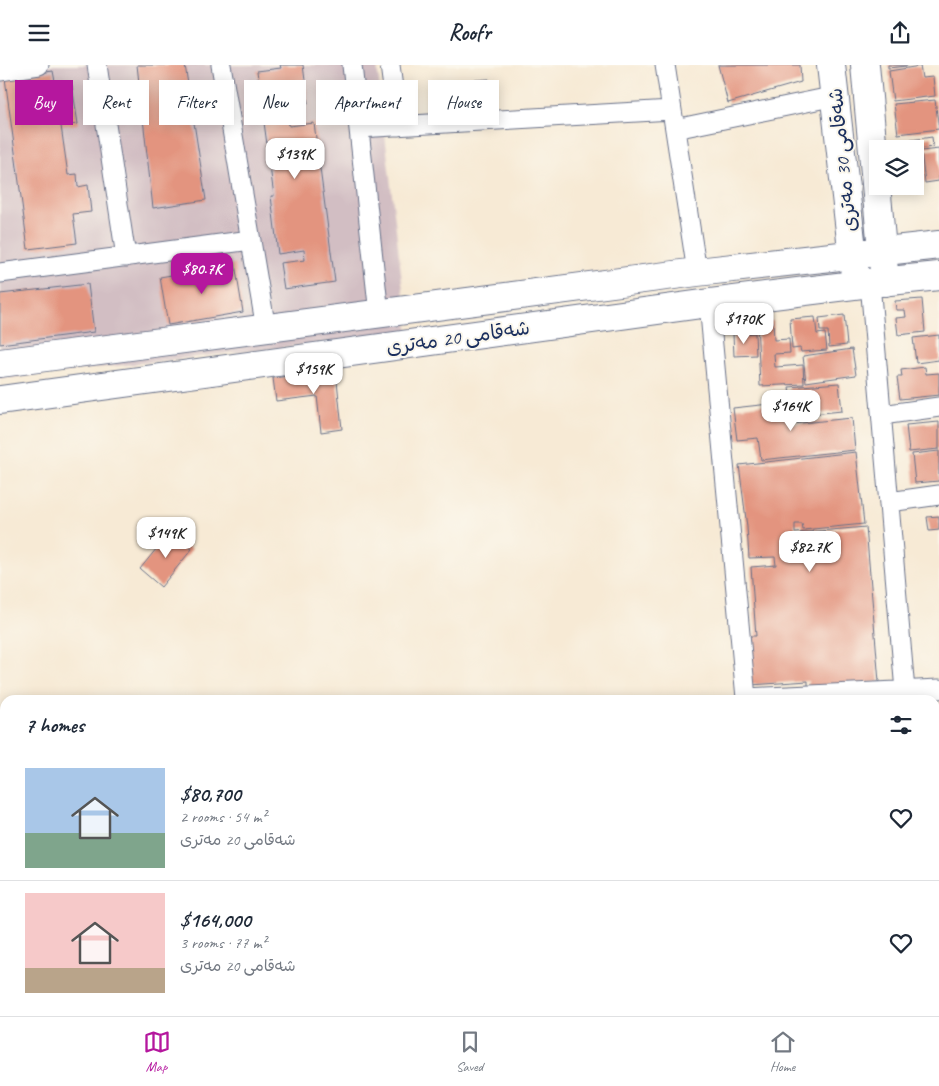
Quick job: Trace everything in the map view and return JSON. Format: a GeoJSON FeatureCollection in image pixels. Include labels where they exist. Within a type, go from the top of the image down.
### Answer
{"type":"FeatureCollection","features":[{"type":"Feature","properties":{"kind":"main road","name":"شەقامی 30 مەتری"},"geometry":{"type":"LineString","coordinates":[[831,65],[853,255],[870,283]]}},
{"type":"Feature","properties":{"kind":"main road","name":"شەقامی 30 مەتری"},"geometry":{"type":"LineString","coordinates":[[865,65],[882,252],[870,283]]}},
{"type":"Feature","properties":{"kind":"main road","name":"شەقامی 30 مەتری"},"geometry":{"type":"LineString","coordinates":[[853,255],[939,245]]}},
{"type":"Feature","properties":{"kind":"main road","name":"شەقامی 20 مەتری"},"geometry":{"type":"LineString","coordinates":[[0,363],[697,272],[853,255]]}},
{"type":"Feature","properties":{"kind":"main road"},"geometry":{"type":"LineString","coordinates":[[870,283],[939,276]]}},
{"type":"Feature","properties":{"kind":"main road","name":"شەقامی 20 مەتری"},"geometry":{"type":"LineString","coordinates":[[0,400],[709,303],[870,283]]}},
{"type":"Feature","properties":{"kind":"street"},"geometry":{"type":"LineString","coordinates":[[0,71],[39,65]]}},
{"type":"Feature","properties":{"kind":"street"},"geometry":{"type":"LineString","coordinates":[[97,65],[126,257]]}},
{"type":"Feature","properties":{"kind":"street"},"geometry":{"type":"LineString","coordinates":[[221,65],[266,329]]}},
{"type":"Feature","properties":{"kind":"street"},"geometry":{"type":"LineString","coordinates":[[352,65],[379,314]]}},
{"type":"Feature","properties":{"kind":"street"},"geometry":{"type":"LineString","coordinates":[[390,65],[398,126]]}},
{"type":"Feature","properties":{"kind":"street"},"geometry":{"type":"LineString","coordinates":[[665,65],[697,272]]}},
{"type":"Feature","properties":{"kind":"street"},"geometry":{"type":"LineString","coordinates":[[675,129],[836,96]]}},
{"type":"Feature","properties":{"kind":"street"},"geometry":{"type":"LineString","coordinates":[[359,128],[672,110]]}},
{"type":"Feature","properties":{"kind":"street"},"geometry":{"type":"LineString","coordinates":[[0,273],[251,240]]}},
{"type":"Feature","properties":{"kind":"street"},"geometry":{"type":"LineString","coordinates":[[870,283],[905,691]]}},
{"type":"Feature","properties":{"kind":"street"},"geometry":{"type":"LineString","coordinates":[[709,303],[746,695]]}},
{"type":"Feature","properties":{"kind":"street"},"geometry":{"type":"LineString","coordinates":[[882,415],[939,407]]}},
{"type":"Feature","properties":{"kind":"street"},"geometry":{"type":"LineString","coordinates":[[889,503],[939,495]]}},
{"type":"Feature","properties":{"kind":"street"},"geometry":{"type":"LineString","coordinates":[[814,695],[939,689]]}},
{"type":"Feature","properties":{"kind":"shaded area"},"geometry":{"type":"Polygon","coordinates":[[[0,65],[377,65],[379,80],[316,80],[316,125],[384,125],[408,333],[0,379],[0,65]]]}},
{"type":"Feature","properties":{"kind":"building"},"geometry":{"type":"Polygon","coordinates":[[[137,65],[185,65],[187,80],[159,80],[159,125],[194,125],[206,200],[153,208],[144,125],[149,125],[149,80],[139,80],[137,65]]]}},
{"type":"Feature","properties":{"kind":"building"},"geometry":{"type":"Polygon","coordinates":[[[280,65],[303,65],[305,80],[258,80],[257,71],[281,68],[280,65]]]}},
{"type":"Feature","properties":{"kind":"building"},"geometry":{"type":"Polygon","coordinates":[[[718,65],[800,65],[801,82],[728,103],[718,65]]]}},
{"type":"Feature","properties":{"kind":"building"},"geometry":{"type":"Polygon","coordinates":[[[888,65],[907,65],[907,66],[888,68],[888,65]]]}},
{"type":"Feature","properties":{"kind":"building"},"geometry":{"type":"Polygon","coordinates":[[[920,66],[922,78],[933,77],[935,96],[893,101],[889,71],[920,66]]]}},
{"type":"Feature","properties":{"kind":"building"},"geometry":{"type":"Polygon","coordinates":[[[53,71],[55,80],[15,80],[15,125],[70,125],[61,126],[68,175],[77,174],[78,187],[88,185],[91,212],[73,214],[77,243],[28,249],[5,78],[53,71]]]}},
{"type":"Feature","properties":{"kind":"building"},"geometry":{"type":"Polygon","coordinates":[[[306,88],[308,104],[306,104],[306,88]]]}},
{"type":"Feature","properties":{"kind":"building"},"geometry":{"type":"Polygon","coordinates":[[[73,92],[78,124],[73,125],[73,92]]]}},
{"type":"Feature","properties":{"kind":"building"},"geometry":{"type":"Polygon","coordinates":[[[935,100],[939,129],[898,134],[894,104],[935,100]]]}},
{"type":"Feature","properties":{"kind":"building"},"geometry":{"type":"Polygon","coordinates":[[[314,123],[335,282],[284,289],[280,263],[305,260],[304,250],[278,254],[271,196],[274,196],[264,125],[289,126],[314,123]]]}},
{"type":"Feature","properties":{"kind":"building"},"geometry":{"type":"Polygon","coordinates":[[[932,137],[933,147],[924,148],[924,140],[911,140],[932,137]]]}},
{"type":"Feature","properties":{"kind":"building"},"geometry":{"type":"Polygon","coordinates":[[[939,149],[939,181],[925,183],[924,151],[939,149]]]}},
{"type":"Feature","properties":{"kind":"building"},"geometry":{"type":"Polygon","coordinates":[[[235,264],[243,312],[168,325],[160,277],[235,264]]]}},
{"type":"Feature","properties":{"kind":"building"},"geometry":{"type":"Polygon","coordinates":[[[88,284],[94,332],[0,344],[0,294],[88,284]]]}},
{"type":"Feature","properties":{"kind":"building"},"geometry":{"type":"Polygon","coordinates":[[[922,299],[925,332],[898,335],[896,318],[906,317],[905,310],[896,310],[895,301],[922,299]]]}},
{"type":"Feature","properties":{"kind":"building"},"geometry":{"type":"Polygon","coordinates":[[[844,315],[847,345],[829,347],[828,331],[820,331],[819,318],[844,315]]]}},
{"type":"Feature","properties":{"kind":"building"},"geometry":{"type":"Polygon","coordinates":[[[815,317],[817,334],[825,333],[827,350],[801,352],[800,348],[792,349],[790,319],[815,317]]]}},
{"type":"Feature","properties":{"kind":"building"},"geometry":{"type":"Polygon","coordinates":[[[773,321],[774,340],[789,339],[790,353],[774,354],[775,367],[803,365],[804,384],[760,386],[757,322],[773,321]]]}},
{"type":"Feature","properties":{"kind":"building"},"geometry":{"type":"Polygon","coordinates":[[[755,333],[756,355],[734,356],[733,334],[755,333]]]}},
{"type":"Feature","properties":{"kind":"building"},"geometry":{"type":"Polygon","coordinates":[[[939,335],[939,360],[916,363],[913,338],[939,335]]]}},
{"type":"Feature","properties":{"kind":"building"},"geometry":{"type":"Polygon","coordinates":[[[852,349],[856,375],[806,382],[803,356],[852,349]]]}},
{"type":"Feature","properties":{"kind":"building"},"geometry":{"type":"Polygon","coordinates":[[[925,367],[926,374],[939,373],[939,395],[900,399],[897,377],[902,377],[901,370],[925,367]]]}},
{"type":"Feature","properties":{"kind":"building"},"geometry":{"type":"Polygon","coordinates":[[[336,371],[342,429],[321,432],[317,396],[276,401],[273,378],[336,371]]]}},
{"type":"Feature","properties":{"kind":"building"},"geometry":{"type":"Polygon","coordinates":[[[839,383],[842,411],[792,416],[789,387],[839,383]]]}},
{"type":"Feature","properties":{"kind":"building"},"geometry":{"type":"Polygon","coordinates":[[[788,402],[791,424],[852,418],[855,450],[761,460],[758,438],[737,440],[733,408],[788,402]]]}},
{"type":"Feature","properties":{"kind":"building"},"geometry":{"type":"Polygon","coordinates":[[[939,422],[939,449],[909,452],[906,425],[939,422]]]}},
{"type":"Feature","properties":{"kind":"building"},"geometry":{"type":"Polygon","coordinates":[[[939,451],[939,481],[915,483],[912,454],[939,451]]]}},
{"type":"Feature","properties":{"kind":"building"},"geometry":{"type":"Polygon","coordinates":[[[856,452],[864,524],[803,530],[802,524],[795,524],[795,533],[866,527],[879,682],[808,688],[808,681],[751,685],[747,636],[756,636],[751,567],[776,565],[775,557],[749,558],[739,465],[856,452]]]}},
{"type":"Feature","properties":{"kind":"building"},"geometry":{"type":"Polygon","coordinates":[[[939,516],[939,530],[929,531],[927,517],[939,516]]]}},
{"type":"Feature","properties":{"kind":"building"},"geometry":{"type":"Polygon","coordinates":[[[170,532],[192,549],[161,587],[140,569],[170,532]]]}}]}
